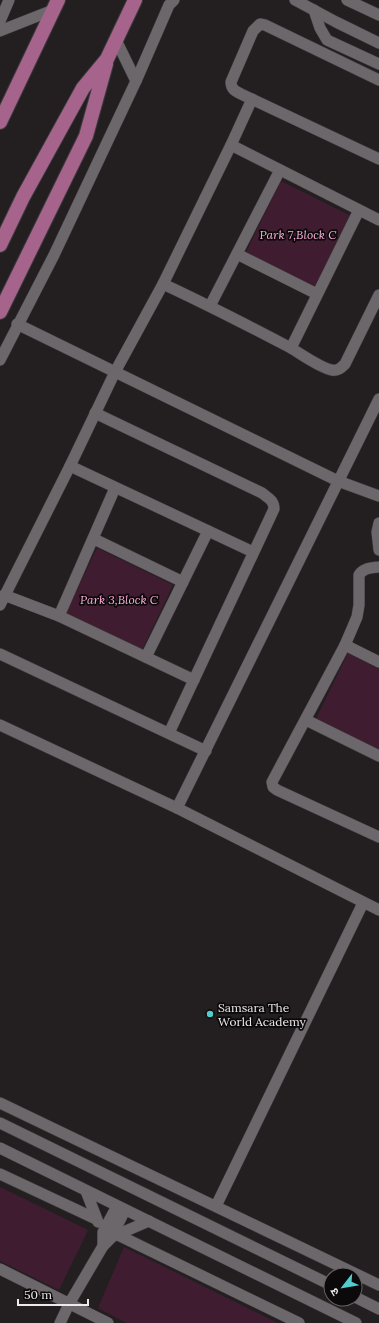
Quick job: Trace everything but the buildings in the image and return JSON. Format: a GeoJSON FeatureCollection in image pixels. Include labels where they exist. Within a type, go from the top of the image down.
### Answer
{"type":"FeatureCollection","features":[{"type":"Feature","properties":{"kind":"main road"},"geometry":{"type":"LineString","coordinates":[[0,312],[86,136],[108,59],[135,0]]}},
{"type":"Feature","properties":{"kind":"main road"},"geometry":{"type":"LineString","coordinates":[[0,122],[55,5]]}},
{"type":"Feature","properties":{"kind":"main road"},"geometry":{"type":"LineString","coordinates":[[0,245],[23,198],[83,88],[108,59]]}},
{"type":"Feature","properties":{"kind":"street"},"geometry":{"type":"LineString","coordinates":[[0,21],[9,0]]}},
{"type":"Feature","properties":{"kind":"street"},"geometry":{"type":"LineString","coordinates":[[0,360],[17,324],[54,255],[170,5],[174,0]]}},
{"type":"Feature","properties":{"kind":"street"},"geometry":{"type":"LineString","coordinates":[[294,0],[379,43]]}},
{"type":"Feature","properties":{"kind":"street"},"geometry":{"type":"LineString","coordinates":[[347,0],[379,15]]}},
{"type":"Feature","properties":{"kind":"street"},"geometry":{"type":"LineString","coordinates":[[0,31],[55,5]]}},
{"type":"Feature","properties":{"kind":"street"},"geometry":{"type":"LineString","coordinates":[[314,10],[320,28],[328,40],[379,64]]}},
{"type":"Feature","properties":{"kind":"street"},"geometry":{"type":"LineString","coordinates":[[379,80],[265,24],[260,24],[253,31],[231,82],[231,86],[234,91],[379,159]]}},
{"type":"Feature","properties":{"kind":"street"},"geometry":{"type":"LineString","coordinates":[[116,40],[136,81]]}},
{"type":"Feature","properties":{"kind":"street"},"geometry":{"type":"LineString","coordinates":[[194,680],[59,616],[2,600],[70,466],[115,372],[164,284],[252,99]]}},
{"type":"Feature","properties":{"kind":"street"},"geometry":{"type":"LineString","coordinates":[[231,145],[379,220]]}},
{"type":"Feature","properties":{"kind":"street"},"geometry":{"type":"LineString","coordinates":[[210,306],[280,170]]}},
{"type":"Feature","properties":{"kind":"street"},"geometry":{"type":"LineString","coordinates":[[291,348],[359,210]]}},
{"type":"Feature","properties":{"kind":"street"},"geometry":{"type":"LineString","coordinates":[[237,254],[317,294]]}},
{"type":"Feature","properties":{"kind":"street"},"geometry":{"type":"LineString","coordinates":[[164,284],[291,348],[326,369],[334,371],[341,369],[345,364],[379,295]]}},
{"type":"Feature","properties":{"kind":"street"},"geometry":{"type":"LineString","coordinates":[[17,324],[338,481],[379,496]]}},
{"type":"Feature","properties":{"kind":"street"},"geometry":{"type":"LineString","coordinates":[[177,808],[379,399]]}},
{"type":"Feature","properties":{"kind":"street"},"geometry":{"type":"LineString","coordinates":[[95,413],[262,493],[272,501],[274,509],[169,733]]}},
{"type":"Feature","properties":{"kind":"street"},"geometry":{"type":"LineString","coordinates":[[70,466],[253,552]]}},
{"type":"Feature","properties":{"kind":"street"},"geometry":{"type":"LineString","coordinates":[[59,616],[94,539],[115,488]]}},
{"type":"Feature","properties":{"kind":"street"},"geometry":{"type":"LineString","coordinates":[[379,523],[377,532],[379,550]]}},
{"type":"Feature","properties":{"kind":"street"},"geometry":{"type":"LineString","coordinates":[[146,657],[208,531]]}},
{"type":"Feature","properties":{"kind":"street"},"geometry":{"type":"LineString","coordinates":[[94,539],[183,582]]}},
{"type":"Feature","properties":{"kind":"street"},"geometry":{"type":"LineString","coordinates":[[379,567],[364,570],[359,575],[359,605],[357,617],[345,645],[272,782],[273,787],[277,790],[379,837]]}},
{"type":"Feature","properties":{"kind":"street"},"geometry":{"type":"LineString","coordinates":[[345,645],[379,662]]}},
{"type":"Feature","properties":{"kind":"street"},"geometry":{"type":"LineString","coordinates":[[0,654],[206,751]]}},
{"type":"Feature","properties":{"kind":"street"},"geometry":{"type":"LineString","coordinates":[[306,720],[379,756]]}},
{"type":"Feature","properties":{"kind":"street"},"geometry":{"type":"LineString","coordinates":[[0,726],[177,808],[379,910]]}},
{"type":"Feature","properties":{"kind":"street"},"geometry":{"type":"LineString","coordinates":[[216,1206],[363,902]]}},
{"type":"Feature","properties":{"kind":"street"},"geometry":{"type":"LineString","coordinates":[[0,1103],[379,1285]]}},
{"type":"Feature","properties":{"kind":"street"},"geometry":{"type":"LineString","coordinates":[[0,1123],[323,1281]]}},
{"type":"Feature","properties":{"kind":"street"},"geometry":{"type":"LineString","coordinates":[[0,1148],[356,1323]]}},
{"type":"Feature","properties":{"kind":"street"},"geometry":{"type":"LineString","coordinates":[[0,1174],[96,1219],[111,1234],[299,1323]]}},
{"type":"Feature","properties":{"kind":"street"},"geometry":{"type":"LineString","coordinates":[[86,1191],[96,1219]]}},
{"type":"Feature","properties":{"kind":"street"},"geometry":{"type":"LineString","coordinates":[[60,1323],[69,1304],[111,1234],[121,1208]]}},
{"type":"Feature","properties":{"kind":"street"},"geometry":{"type":"LineString","coordinates":[[111,1234],[149,1222]]}},
{"type":"Feature","properties":{"kind":"street"},"geometry":{"type":"LineString","coordinates":[[0,1270],[108,1323]]}},
{"type":"Feature","properties":{"kind":"street"},"geometry":{"type":"LineString","coordinates":[[363,1301],[379,1309]]}},
{"type":"Feature","properties":{"kind":"green space","name":"Park 7,Block C"},"geometry":{"type":"Polygon","coordinates":[[[281,181],[351,216],[316,287],[246,252],[281,181]]]}},
{"type":"Feature","properties":{"kind":"green space","name":"Park 3,Block C"},"geometry":{"type":"Polygon","coordinates":[[[97,548],[173,585],[142,650],[66,613],[97,548]]]}},
{"type":"Feature","properties":{"kind":"green space"},"geometry":{"type":"Polygon","coordinates":[[[348,653],[379,669],[379,750],[316,719],[348,653]]]}},
{"type":"Feature","properties":{"kind":"green space"},"geometry":{"type":"Polygon","coordinates":[[[0,1187],[88,1230],[59,1290],[0,1261],[0,1187]]]}},
{"type":"Feature","properties":{"kind":"green space"},"geometry":{"type":"Polygon","coordinates":[[[124,1247],[278,1323],[127,1323],[98,1308],[124,1247]]]}},
{"type":"Feature","properties":{"kind":"place","name":"Samsara The World Academy"},"geometry":{"type":"Point","coordinates":[210,1014]}}]}
